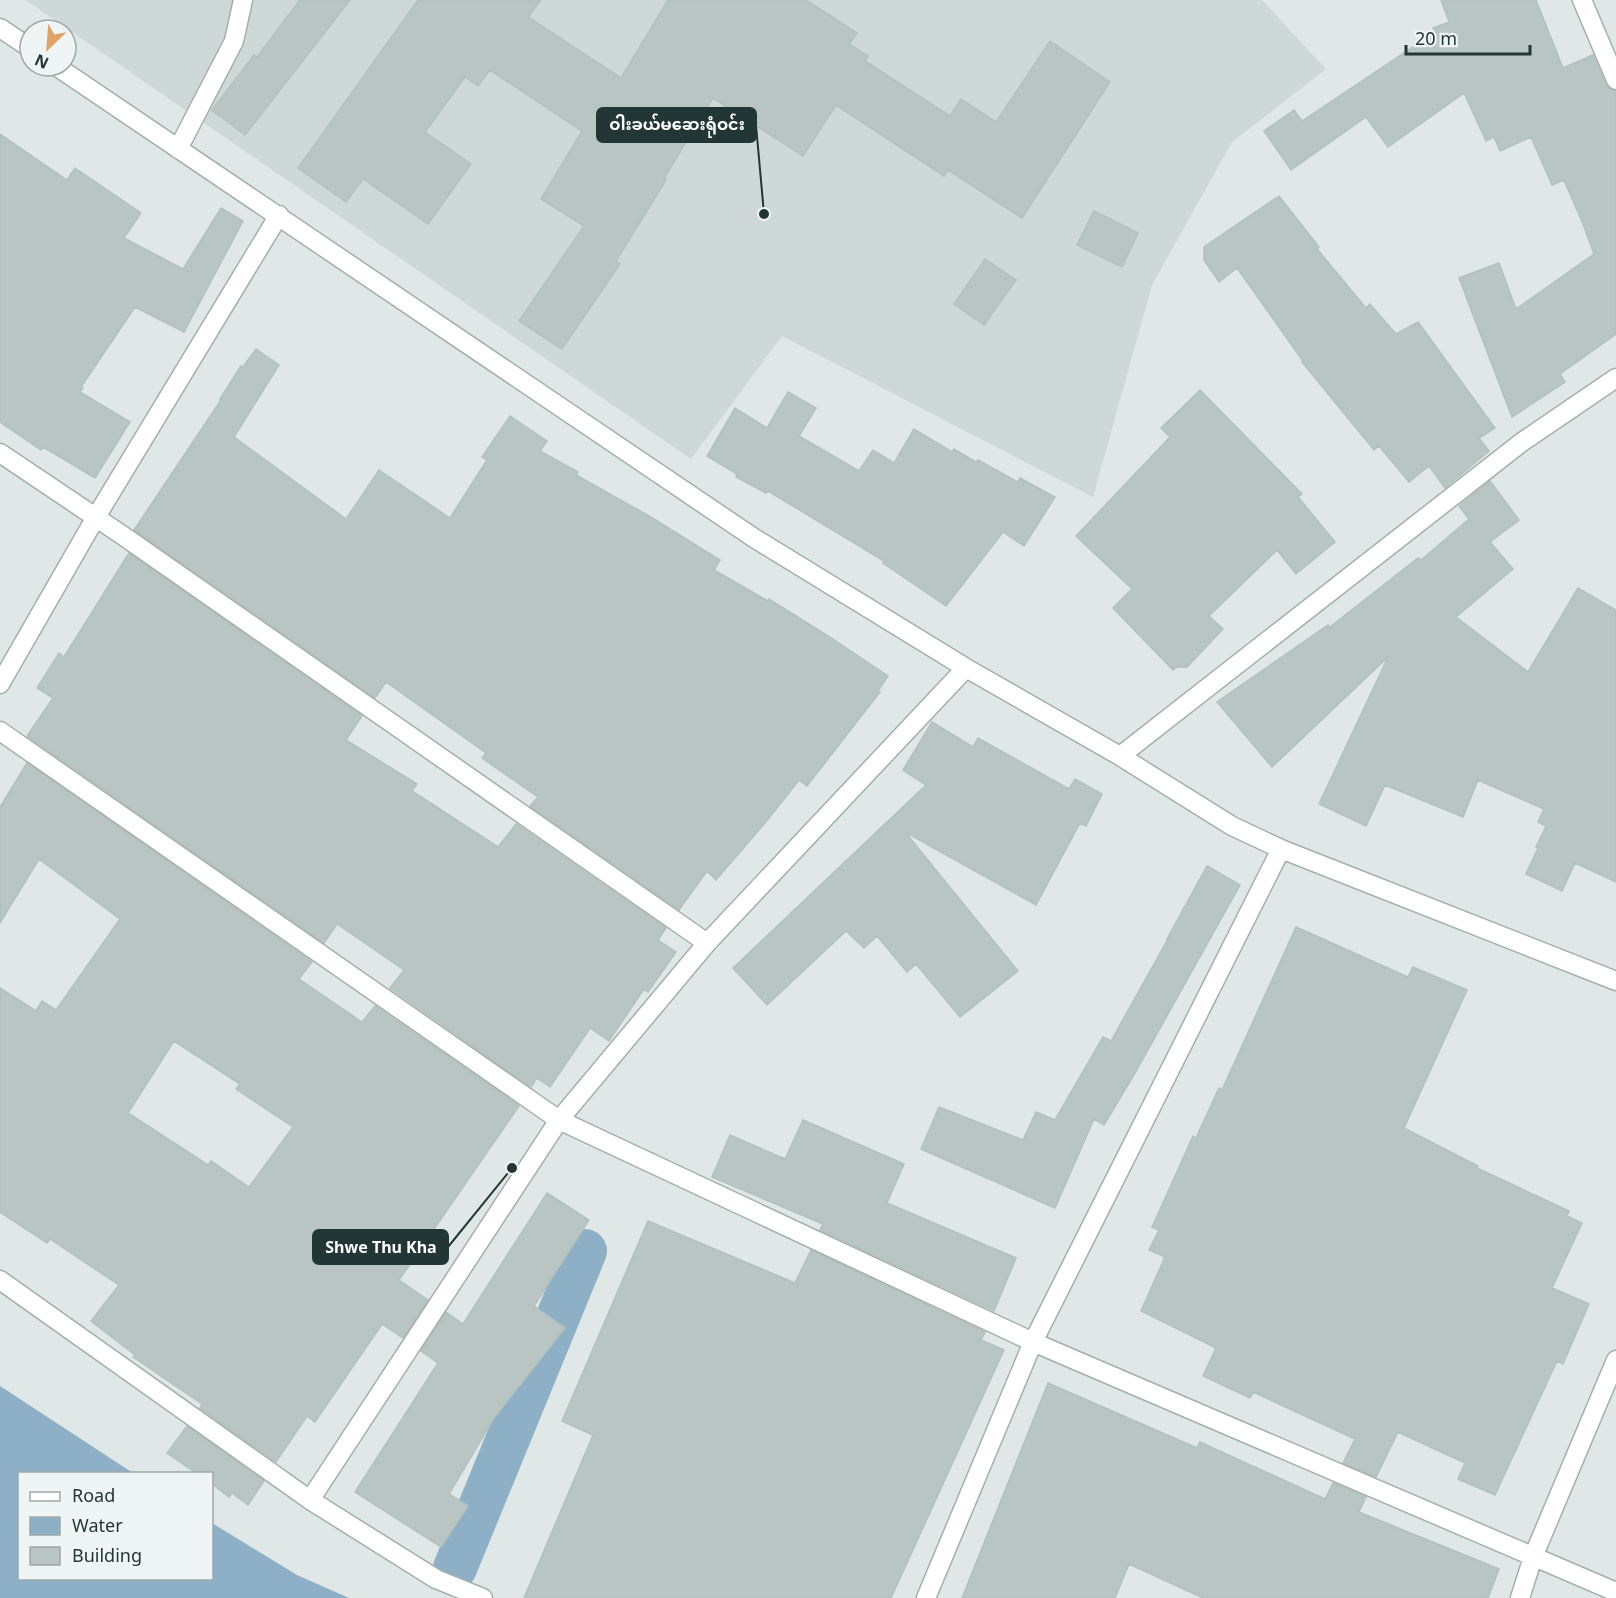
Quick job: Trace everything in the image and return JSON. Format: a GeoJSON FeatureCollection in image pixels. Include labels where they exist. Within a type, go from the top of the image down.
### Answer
{"type":"FeatureCollection","features":[{"type":"Feature","properties":{"kind":"street"},"geometry":{"type":"LineString","coordinates":[[178,149],[234,41],[243,0]]}},
{"type":"Feature","properties":{"kind":"street"},"geometry":{"type":"LineString","coordinates":[[1582,0],[1616,80]]}},
{"type":"Feature","properties":{"kind":"street"},"geometry":{"type":"LineString","coordinates":[[0,28],[18,40]]}},
{"type":"Feature","properties":{"kind":"street"},"geometry":{"type":"LineString","coordinates":[[74,78],[754,538],[966,668],[1120,756],[1232,826],[1281,849],[1616,981]]}},
{"type":"Feature","properties":{"kind":"street"},"geometry":{"type":"LineString","coordinates":[[0,684],[96,518],[279,215]]}},
{"type":"Feature","properties":{"kind":"street"},"geometry":{"type":"LineString","coordinates":[[1120,756],[1522,441],[1616,378]]}},
{"type":"Feature","properties":{"kind":"street"},"geometry":{"type":"LineString","coordinates":[[0,453],[707,942]]}},
{"type":"Feature","properties":{"kind":"street"},"geometry":{"type":"LineString","coordinates":[[310,1500],[559,1120],[707,942],[966,668]]}},
{"type":"Feature","properties":{"kind":"street"},"geometry":{"type":"LineString","coordinates":[[0,731],[559,1120],[1033,1342],[1616,1592]]}},
{"type":"Feature","properties":{"kind":"street"},"geometry":{"type":"LineString","coordinates":[[926,1598],[1033,1342],[1281,849]]}},
{"type":"Feature","properties":{"kind":"street"},"geometry":{"type":"LineString","coordinates":[[0,1280],[310,1500],[436,1579],[483,1598]]}},
{"type":"Feature","properties":{"kind":"street"},"geometry":{"type":"LineString","coordinates":[[1520,1598],[1533,1557],[1616,1360]]}},
{"type":"Feature","properties":{"kind":"shaded area"},"geometry":{"type":"Polygon","coordinates":[[[26,0],[1262,0],[1326,69],[1232,142],[1152,285],[1093,497],[782,336],[691,459],[78,36],[78,18],[52,18],[26,0]]]}},
{"type":"Feature","properties":{"kind":"water"},"geometry":{"type":"Polygon","coordinates":[[[0,1386],[131,1472],[18,1472],[18,1580],[213,1580],[213,1524],[297,1575],[349,1598],[0,1598],[0,1386]]]}},
{"type":"Feature","properties":{"kind":"building"},"geometry":{"type":"Polygon","coordinates":[[[300,0],[350,0],[245,135],[212,110],[254,55],[257,57],[300,0]]]}},
{"type":"Feature","properties":{"kind":"building"},"geometry":{"type":"Polygon","coordinates":[[[418,0],[541,0],[528,17],[621,78],[668,0],[806,0],[857,33],[849,44],[868,56],[865,61],[950,116],[961,99],[996,122],[1050,41],[1110,82],[1022,218],[948,170],[944,176],[836,105],[803,156],[713,98],[616,261],[620,264],[562,349],[519,321],[584,226],[541,199],[582,131],[490,70],[478,86],[465,77],[425,132],[471,164],[428,224],[363,179],[346,202],[298,168],[418,0]]]}},
{"type":"Feature","properties":{"kind":"building"},"geometry":{"type":"Polygon","coordinates":[[[1441,0],[1536,0],[1563,68],[1593,55],[1606,85],[1616,91],[1616,334],[1560,374],[1565,382],[1512,417],[1459,278],[1499,263],[1516,309],[1594,254],[1564,180],[1552,185],[1531,137],[1500,151],[1494,137],[1486,141],[1464,93],[1388,147],[1366,117],[1291,170],[1264,131],[1294,110],[1302,121],[1435,32],[1433,28],[1449,22],[1441,0]]]}},
{"type":"Feature","properties":{"kind":"building"},"geometry":{"type":"Polygon","coordinates":[[[0,134],[67,180],[75,168],[141,213],[124,238],[183,269],[221,208],[243,221],[184,332],[135,307],[81,387],[83,388],[80,392],[130,422],[95,478],[43,447],[41,450],[0,422],[0,134]]]}},
{"type":"Feature","properties":{"kind":"building"},"geometry":{"type":"Polygon","coordinates":[[[1279,196],[1319,247],[1317,249],[1366,308],[1370,304],[1396,334],[1418,322],[1495,428],[1479,438],[1489,451],[1445,488],[1429,466],[1409,482],[1379,446],[1374,450],[1302,362],[1237,268],[1219,282],[1204,260],[1204,247],[1279,196]]]}},
{"type":"Feature","properties":{"kind":"building"},"geometry":{"type":"Polygon","coordinates":[[[1094,211],[1138,233],[1122,267],[1077,245],[1094,211]]]}},
{"type":"Feature","properties":{"kind":"building"},"geometry":{"type":"Polygon","coordinates":[[[985,259],[1016,280],[984,325],[954,304],[985,259]]]}},
{"type":"Feature","properties":{"kind":"building"},"geometry":{"type":"Polygon","coordinates":[[[256,349],[279,365],[234,437],[346,519],[379,470],[450,518],[487,460],[482,457],[510,416],[547,441],[540,451],[578,472],[576,475],[649,516],[720,560],[714,570],[768,601],[769,599],[888,676],[878,691],[880,692],[807,786],[799,780],[716,880],[707,871],[679,910],[530,806],[538,797],[482,758],[486,753],[386,682],[375,698],[134,530],[221,400],[241,366],[243,367],[256,349]]]}},
{"type":"Feature","properties":{"kind":"building"},"geometry":{"type":"Polygon","coordinates":[[[1200,390],[1302,494],[1298,497],[1335,542],[1296,574],[1277,550],[1209,616],[1223,629],[1187,667],[1177,667],[1173,670],[1113,608],[1132,589],[1076,536],[1170,437],[1161,428],[1200,390]]]}},
{"type":"Feature","properties":{"kind":"building"},"geometry":{"type":"Polygon","coordinates":[[[788,392],[816,408],[799,436],[859,471],[873,450],[894,463],[914,429],[952,452],[954,449],[1018,482],[1020,478],[1055,497],[1024,546],[1003,532],[946,606],[883,563],[884,561],[768,491],[766,493],[736,477],[737,474],[707,456],[735,408],[767,428],[788,392]]]}},
{"type":"Feature","properties":{"kind":"building"},"geometry":{"type":"Polygon","coordinates":[[[1490,481],[1519,520],[1490,542],[1513,569],[1456,617],[1528,672],[1578,588],[1616,610],[1616,882],[1575,863],[1562,891],[1526,874],[1546,826],[1538,822],[1544,809],[1478,780],[1463,817],[1385,785],[1366,826],[1319,804],[1388,657],[1272,767],[1217,702],[1328,625],[1330,627],[1418,558],[1421,560],[1469,519],[1459,506],[1490,481]]]}},
{"type":"Feature","properties":{"kind":"building"},"geometry":{"type":"Polygon","coordinates":[[[129,553],[362,716],[346,740],[417,784],[412,791],[498,847],[516,824],[666,928],[658,940],[676,952],[648,992],[644,989],[609,1041],[590,1028],[550,1087],[537,1078],[531,1087],[390,988],[404,970],[337,924],[324,943],[27,736],[53,698],[37,688],[59,653],[64,657],[129,553]]]}},
{"type":"Feature","properties":{"kind":"building"},"geometry":{"type":"Polygon","coordinates":[[[932,722],[973,747],[978,738],[1069,789],[1075,779],[1102,794],[1086,826],[1080,823],[1036,905],[905,832],[1018,971],[960,1017],[916,964],[907,972],[877,936],[864,948],[846,931],[767,1005],[733,968],[926,785],[903,770],[932,722]]]}},
{"type":"Feature","properties":{"kind":"building"},"geometry":{"type":"Polygon","coordinates":[[[27,763],[312,962],[299,979],[362,1022],[375,1006],[519,1106],[399,1280],[428,1300],[403,1338],[382,1324],[315,1422],[307,1416],[276,1462],[200,1408],[202,1404],[133,1357],[135,1355],[91,1321],[119,1285],[50,1239],[47,1243],[0,1212],[0,988],[36,1011],[42,1001],[56,1010],[120,919],[39,859],[0,923],[0,807],[27,763]],[[174,1041],[128,1113],[208,1165],[211,1161],[249,1187],[293,1127],[236,1089],[240,1084],[174,1041]]]}},
{"type":"Feature","properties":{"kind":"building"},"geometry":{"type":"Polygon","coordinates":[[[1207,866],[1240,885],[1104,1125],[1094,1119],[1055,1208],[921,1149],[939,1107],[1023,1140],[1036,1112],[1055,1120],[1103,1037],[1111,1041],[1207,866]]]}},
{"type":"Feature","properties":{"kind":"building"},"geometry":{"type":"Polygon","coordinates":[[[1296,927],[1408,977],[1413,967],[1467,990],[1404,1128],[1478,1166],[1477,1168],[1569,1211],[1567,1216],[1582,1223],[1552,1288],[1589,1304],[1563,1364],[1557,1361],[1495,1495],[1458,1479],[1465,1463],[1398,1432],[1376,1477],[1343,1463],[1355,1439],[1253,1392],[1250,1398],[1203,1376],[1216,1348],[1141,1311],[1165,1257],[1149,1250],[1159,1230],[1152,1227],[1193,1136],[1196,1138],[1219,1088],[1222,1090],[1296,927]]]}},
{"type":"Feature","properties":{"kind":"building"},"geometry":{"type":"Polygon","coordinates":[[[803,1120],[904,1164],[887,1203],[1016,1258],[994,1311],[820,1230],[823,1224],[712,1177],[730,1135],[785,1159],[803,1120]]]}},
{"type":"Feature","properties":{"kind":"building"},"geometry":{"type":"Polygon","coordinates":[[[547,1193],[589,1220],[534,1306],[565,1328],[494,1418],[449,1494],[468,1506],[441,1547],[355,1492],[438,1363],[421,1351],[446,1312],[463,1324],[547,1193]]]}},
{"type":"Feature","properties":{"kind":"building"},"geometry":{"type":"Polygon","coordinates":[[[648,1221],[795,1283],[811,1250],[985,1332],[981,1340],[1004,1350],[891,1598],[524,1598],[593,1435],[562,1421],[648,1221]]]}},
{"type":"Feature","properties":{"kind":"building"},"geometry":{"type":"Polygon","coordinates":[[[1048,1383],[1197,1448],[1200,1442],[1325,1499],[1333,1483],[1366,1497],[1359,1512],[1499,1569],[1488,1598],[1203,1598],[1129,1564],[1115,1598],[962,1598],[1048,1383]]]}},
{"type":"Feature","properties":{"kind":"building"},"geometry":{"type":"Polygon","coordinates":[[[187,1426],[264,1481],[248,1505],[232,1493],[229,1497],[213,1485],[213,1472],[195,1472],[167,1453],[187,1426]]]}},
{"type":"Feature","properties":{"kind":"waterway"},"geometry":{"type":"LineString","coordinates":[[455,1568],[585,1251]]}},
{"type":"Feature","properties":{"kind":"place","name":"ဝါးခယ်မဆေးရုံဝင်း"},"geometry":{"type":"Point","coordinates":[764,214]}},
{"type":"Feature","properties":{"kind":"place","name":"Shwe Thu Kha"},"geometry":{"type":"Point","coordinates":[512,1168]}}]}
